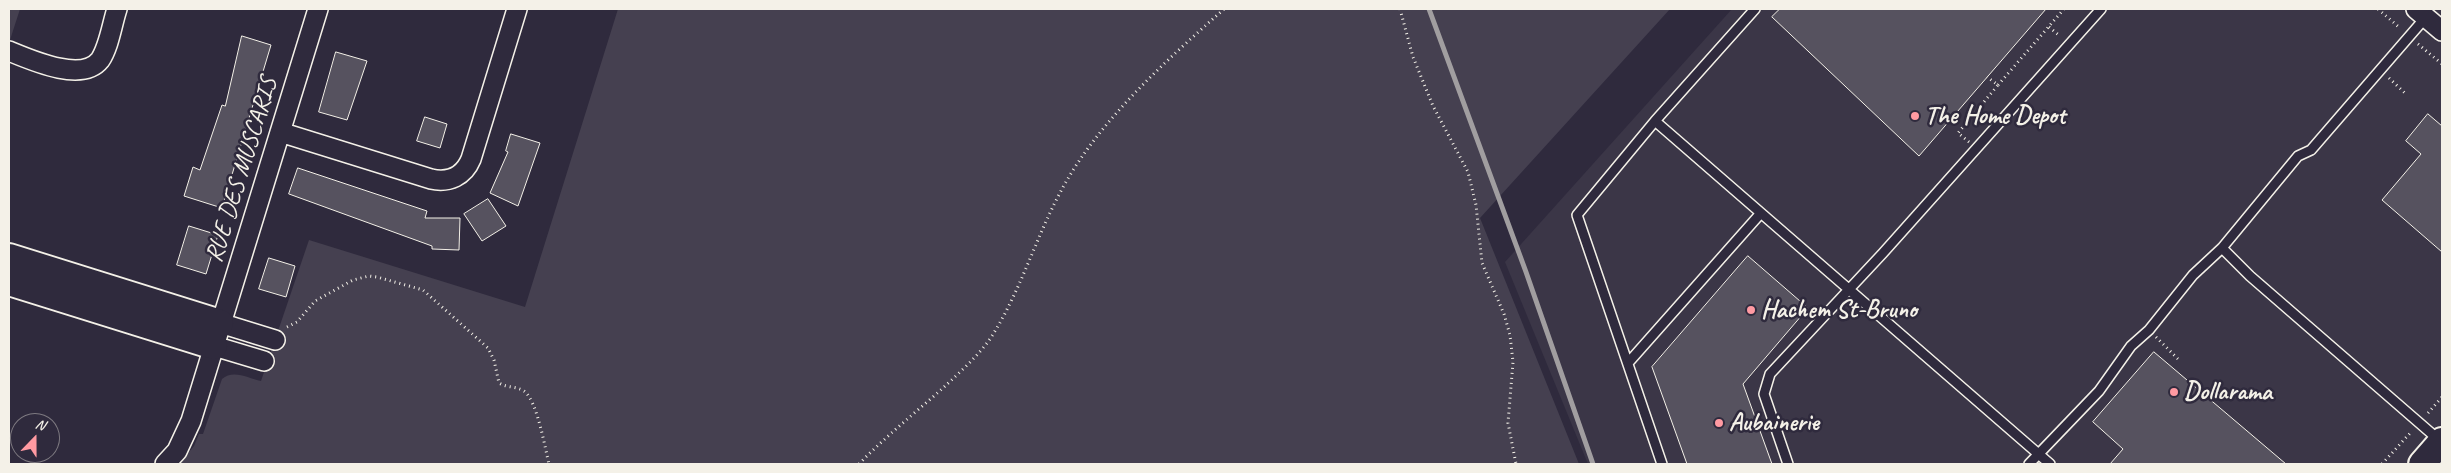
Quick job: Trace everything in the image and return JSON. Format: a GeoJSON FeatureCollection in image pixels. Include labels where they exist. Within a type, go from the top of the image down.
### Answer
{"type":"FeatureCollection","features":[{"type":"Feature","properties":{"kind":"street"},"geometry":{"type":"LineString","coordinates":[[9,52],[73,72],[88,70],[102,56],[118,9]]}},
{"type":"Feature","properties":{"kind":"street","name":"RUE DES MUSCARIS"},"geometry":{"type":"LineString","coordinates":[[165,464],[177,451],[186,436],[318,9]]}},
{"type":"Feature","properties":{"kind":"street"},"geometry":{"type":"LineString","coordinates":[[280,132],[431,179],[442,181],[453,179],[466,169],[471,159],[517,9]]}},
{"type":"Feature","properties":{"kind":"street"},"geometry":{"type":"LineString","coordinates":[[2421,13],[2442,31]]}},
{"type":"Feature","properties":{"kind":"street"},"geometry":{"type":"LineString","coordinates":[[9,258],[217,334],[264,361]]}},
{"type":"Feature","properties":{"kind":"street"},"geometry":{"type":"LineString","coordinates":[[9,282],[217,334],[270,339]]}},
{"type":"Feature","properties":{"kind":"street"},"geometry":{"type":"LineString","coordinates":[[2422,464],[2442,441]]}},
{"type":"Feature","properties":{"kind":"lane"},"geometry":{"type":"LineString","coordinates":[[1662,464],[1577,215],[1655,121],[1755,9]]}},
{"type":"Feature","properties":{"kind":"lane"},"geometry":{"type":"LineString","coordinates":[[1788,464],[1764,394],[1770,374],[2028,93],[2101,9]]}},
{"type":"Feature","properties":{"kind":"lane"},"geometry":{"type":"LineString","coordinates":[[2029,464],[2100,391],[2131,346],[2149,330],[2192,275],[2222,248],[2298,156],[2310,150],[2380,69],[2421,13]]}},
{"type":"Feature","properties":{"kind":"lane"},"geometry":{"type":"LineString","coordinates":[[1655,121],[2050,464]]}},
{"type":"Feature","properties":{"kind":"lane"},"geometry":{"type":"LineString","coordinates":[[1628,363],[1761,213]]}},
{"type":"Feature","properties":{"kind":"lane"},"geometry":{"type":"LineString","coordinates":[[2222,248],[2250,276],[2442,441]]}},
{"type":"Feature","properties":{"kind":"path"},"geometry":{"type":"LineString","coordinates":[[858,464],[980,351],[998,325],[1074,168],[1123,108],[1189,40],[1224,9]]}},
{"type":"Feature","properties":{"kind":"path"},"geometry":{"type":"LineString","coordinates":[[1400,9],[1412,57],[1433,106],[1468,172],[1476,205],[1482,263],[1504,314],[1510,335],[1513,362],[1508,423],[1516,464]]}},
{"type":"Feature","properties":{"kind":"path"},"geometry":{"type":"LineString","coordinates":[[1958,133],[2064,9]]}},
{"type":"Feature","properties":{"kind":"path"},"geometry":{"type":"LineString","coordinates":[[2380,69],[2407,95]]}},
{"type":"Feature","properties":{"kind":"path"},"geometry":{"type":"LineString","coordinates":[[1987,77],[1998,85]]}},
{"type":"Feature","properties":{"kind":"path"},"geometry":{"type":"LineString","coordinates":[[270,339],[296,322],[315,301],[361,278],[376,277],[423,290],[488,348],[494,360],[499,383],[507,387],[518,388],[528,394],[535,411],[549,464]]}},
{"type":"Feature","properties":{"kind":"path"},"geometry":{"type":"LineString","coordinates":[[2149,330],[2179,360]]}},
{"type":"Feature","properties":{"kind":"shaded area"},"geometry":{"type":"Polygon","coordinates":[[[9,9],[20,9],[10,40],[9,40],[9,9]]]}},
{"type":"Feature","properties":{"kind":"shaded area"},"geometry":{"type":"Polygon","coordinates":[[[618,9],[1670,9],[1480,218],[1579,464],[179,464],[194,446],[199,434],[203,434],[222,379],[236,374],[261,381],[309,240],[525,307],[618,9]]]}},
{"type":"Feature","properties":{"kind":"shaded area"},"geometry":{"type":"Polygon","coordinates":[[[1732,9],[2442,9],[2442,464],[1588,464],[1505,262],[1732,9]]]}},
{"type":"Feature","properties":{"kind":"building","name":"The Home Depot"},"geometry":{"type":"Polygon","coordinates":[[[1780,9],[2046,9],[1919,156],[1772,17],[1780,9]]]}},
{"type":"Feature","properties":{"kind":"building"},"geometry":{"type":"Polygon","coordinates":[[[242,36],[271,45],[222,208],[184,196],[193,167],[200,170],[222,105],[225,106],[242,36]]]}},
{"type":"Feature","properties":{"kind":"building"},"geometry":{"type":"Polygon","coordinates":[[[336,52],[367,61],[347,120],[319,112],[336,52]]]}},
{"type":"Feature","properties":{"kind":"building"},"geometry":{"type":"Polygon","coordinates":[[[2428,114],[2442,126],[2442,252],[2382,200],[2421,154],[2406,141],[2428,114]]]}},
{"type":"Feature","properties":{"kind":"building"},"geometry":{"type":"Polygon","coordinates":[[[425,117],[447,124],[440,148],[417,141],[425,117]]]}},
{"type":"Feature","properties":{"kind":"building"},"geometry":{"type":"Polygon","coordinates":[[[511,134],[540,143],[518,206],[490,193],[508,152],[506,151],[511,134]]]}},
{"type":"Feature","properties":{"kind":"building"},"geometry":{"type":"Polygon","coordinates":[[[298,168],[427,211],[425,218],[460,218],[459,250],[432,249],[432,246],[289,194],[298,168]]]}},
{"type":"Feature","properties":{"kind":"building"},"geometry":{"type":"Polygon","coordinates":[[[488,199],[506,226],[482,241],[464,214],[488,199]]]}},
{"type":"Feature","properties":{"kind":"building"},"geometry":{"type":"Polygon","coordinates":[[[189,226],[218,235],[206,274],[177,265],[189,226]]]}},
{"type":"Feature","properties":{"kind":"building"},"geometry":{"type":"Polygon","coordinates":[[[1748,256],[1808,308],[1743,384],[1772,464],[1687,464],[1652,367],[1748,256]]]}},
{"type":"Feature","properties":{"kind":"building"},"geometry":{"type":"Polygon","coordinates":[[[269,258],[295,266],[286,297],[259,289],[269,258]]]}},
{"type":"Feature","properties":{"kind":"building"},"geometry":{"type":"Polygon","coordinates":[[[2154,352],[2286,464],[2110,464],[2123,449],[2093,422],[2154,352]]]}},
{"type":"Feature","properties":{"kind":"waterway"},"geometry":{"type":"LineString","coordinates":[[1429,9],[1526,272],[1593,464]]}},
{"type":"Feature","properties":{"kind":"place","name":"The Home Depot"},"geometry":{"type":"Point","coordinates":[1915,116]}},
{"type":"Feature","properties":{"kind":"place","name":"Hachem St-Bruno"},"geometry":{"type":"Point","coordinates":[1751,310]}},
{"type":"Feature","properties":{"kind":"place","name":"Dollarama"},"geometry":{"type":"Point","coordinates":[2174,392]}},
{"type":"Feature","properties":{"kind":"place","name":"Aubainerie"},"geometry":{"type":"Point","coordinates":[1719,423]}}]}
